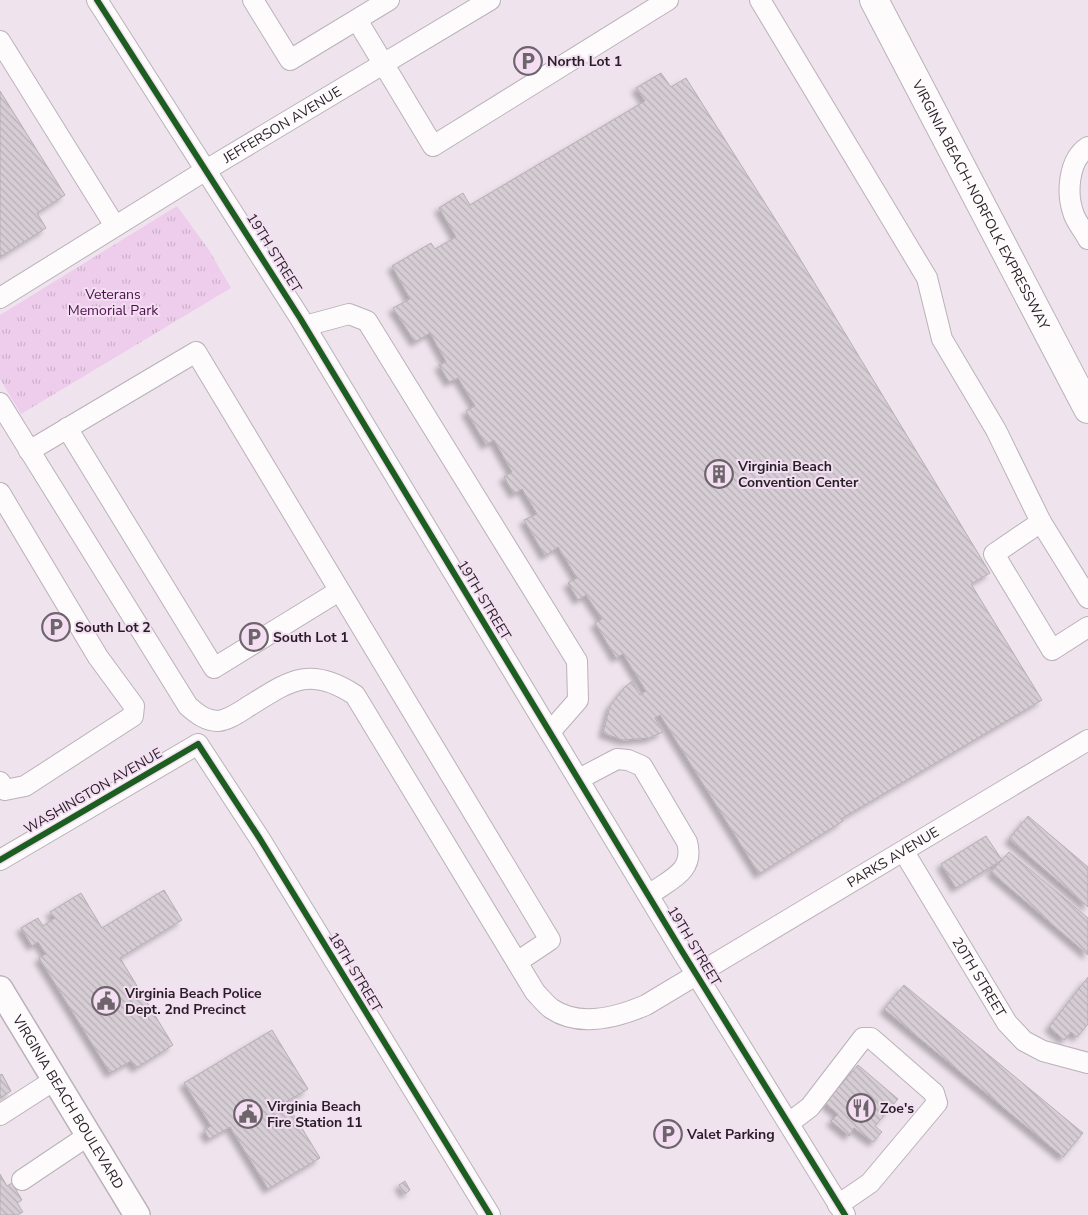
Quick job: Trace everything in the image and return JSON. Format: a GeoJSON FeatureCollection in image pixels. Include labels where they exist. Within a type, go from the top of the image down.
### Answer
{"type":"FeatureCollection","features":[{"type":"Feature","properties":{"kind":"highway","name":"VIRGINIA BEACH-NORFOLK EXPRESSWAY"},"geometry":{"type":"LineString","coordinates":[[874,0],[1088,409]]}},
{"type":"Feature","properties":{"kind":"main road","name":"VIRGINIA BEACH BOULEVARD"},"geometry":{"type":"LineString","coordinates":[[0,989],[137,1215]]}},
{"type":"Feature","properties":{"kind":"street","name":"19TH STREET"},"geometry":{"type":"LineString","coordinates":[[97,0],[305,326],[696,974],[842,1210]]}},
{"type":"Feature","properties":{"kind":"street"},"geometry":{"type":"LineString","coordinates":[[253,0],[290,60],[389,0]]}},
{"type":"Feature","properties":{"kind":"street","name":"JEFFERSON AVENUE"},"geometry":{"type":"LineString","coordinates":[[0,298],[206,170],[490,0]]}},
{"type":"Feature","properties":{"kind":"street"},"geometry":{"type":"LineString","coordinates":[[356,20],[433,146],[668,0]]}},
{"type":"Feature","properties":{"kind":"street"},"geometry":{"type":"LineString","coordinates":[[760,0],[927,278],[942,339],[996,430],[1041,522],[1088,598]]}},
{"type":"Feature","properties":{"kind":"street"},"geometry":{"type":"LineString","coordinates":[[0,41],[115,226]]}},
{"type":"Feature","properties":{"kind":"street"},"geometry":{"type":"LineString","coordinates":[[1088,147],[1080,152],[1069,174],[1074,214],[1088,239]]}},
{"type":"Feature","properties":{"kind":"street"},"geometry":{"type":"LineString","coordinates":[[305,326],[349,314],[367,321],[577,661],[578,700],[550,732]]}},
{"type":"Feature","properties":{"kind":"street"},"geometry":{"type":"LineString","coordinates":[[29,450],[196,352],[338,591],[550,940],[517,962]]}},
{"type":"Feature","properties":{"kind":"street","name":"PARKS AVENUE"},"geometry":{"type":"LineString","coordinates":[[0,403],[160,664],[188,706],[208,720],[220,721],[232,717],[285,684],[299,679],[316,678],[332,682],[355,695],[536,992],[551,1009],[568,1017],[610,1018],[646,1005],[1088,740]]}},
{"type":"Feature","properties":{"kind":"street"},"geometry":{"type":"LineString","coordinates":[[67,428],[214,668],[338,591]]}},
{"type":"Feature","properties":{"kind":"street"},"geometry":{"type":"LineString","coordinates":[[0,493],[98,657],[134,706],[133,716],[25,786],[5,790],[0,782]]}},
{"type":"Feature","properties":{"kind":"street"},"geometry":{"type":"LineString","coordinates":[[1041,522],[994,554],[1052,650],[1088,627]]}},
{"type":"Feature","properties":{"kind":"street","name":"WASHINGTON AVENUE"},"geometry":{"type":"LineString","coordinates":[[0,860],[198,744]]}},
{"type":"Feature","properties":{"kind":"street","name":"18TH STREET"},"geometry":{"type":"LineString","coordinates":[[198,744],[260,839],[490,1215]]}},
{"type":"Feature","properties":{"kind":"street"},"geometry":{"type":"LineString","coordinates":[[579,779],[617,759],[628,760],[642,766],[687,842],[690,854],[687,866],[649,894]]}},
{"type":"Feature","properties":{"kind":"street","name":"20TH STREET"},"geometry":{"type":"LineString","coordinates":[[904,852],[1007,1023],[1024,1041],[1043,1051],[1088,1064]]}},
{"type":"Feature","properties":{"kind":"street"},"geometry":{"type":"LineString","coordinates":[[789,1124],[810,1107],[863,1038],[871,1038],[934,1092],[937,1104],[870,1183],[842,1210]]}},
{"type":"Feature","properties":{"kind":"street"},"geometry":{"type":"LineString","coordinates":[[0,1115],[56,1079]]}},
{"type":"Feature","properties":{"kind":"street"},"geometry":{"type":"LineString","coordinates":[[22,1180],[90,1135]]}},
{"type":"Feature","properties":{"kind":"green space","name":"Veterans Memorial Park"},"geometry":{"type":"Polygon","coordinates":[[[177,206],[209,250],[231,288],[21,414],[0,379],[0,315],[177,206]]]}},
{"type":"Feature","properties":{"kind":"building","name":"Virginia Beach Convention Center"},"geometry":{"type":"Polygon","coordinates":[[[661,73],[671,87],[686,78],[794,249],[990,573],[971,584],[1042,700],[841,819],[843,821],[759,874],[660,715],[655,718],[663,732],[649,738],[623,740],[603,733],[610,706],[624,688],[632,681],[640,695],[646,691],[623,654],[616,658],[595,623],[602,619],[586,595],[578,600],[568,583],[577,578],[558,547],[545,556],[524,520],[537,514],[522,489],[514,494],[504,477],[512,472],[494,440],[486,445],[466,411],[475,406],[458,378],[449,382],[439,365],[446,362],[430,333],[415,342],[393,308],[410,299],[392,266],[431,243],[435,249],[456,237],[439,208],[463,193],[470,205],[645,101],[636,88],[661,73]]]}},
{"type":"Feature","properties":{"kind":"building"},"geometry":{"type":"Polygon","coordinates":[[[0,91],[65,195],[37,213],[46,228],[2,256],[0,253],[0,91]]]}},
{"type":"Feature","properties":{"kind":"building"},"geometry":{"type":"Polygon","coordinates":[[[1028,816],[1088,867],[1088,907],[1009,839],[1028,816]]]}},
{"type":"Feature","properties":{"kind":"building"},"geometry":{"type":"Polygon","coordinates":[[[986,836],[1002,860],[956,888],[941,864],[986,836]]]}},
{"type":"Feature","properties":{"kind":"building"},"geometry":{"type":"Polygon","coordinates":[[[1009,852],[1088,918],[1088,955],[991,872],[1009,852]]]}},
{"type":"Feature","properties":{"kind":"building","name":"Virginia Beach Police Dept. 2nd Precinct"},"geometry":{"type":"Polygon","coordinates":[[[164,890],[182,920],[120,958],[173,1045],[136,1068],[131,1061],[110,1073],[39,958],[46,954],[38,942],[32,946],[21,928],[38,918],[43,926],[55,918],[50,912],[81,893],[102,928],[164,890]]]}},
{"type":"Feature","properties":{"kind":"building"},"geometry":{"type":"Polygon","coordinates":[[[1088,977],[1088,1024],[1077,1037],[1071,1032],[1064,1040],[1049,1027],[1088,977]]]}},
{"type":"Feature","properties":{"kind":"building"},"geometry":{"type":"Polygon","coordinates":[[[904,985],[1083,1133],[1063,1157],[884,1009],[904,985]]]}},
{"type":"Feature","properties":{"kind":"building","name":"Virginia Beach Fire Station 11"},"geometry":{"type":"Polygon","coordinates":[[[272,1030],[308,1089],[286,1102],[320,1158],[268,1189],[230,1127],[209,1139],[204,1130],[211,1126],[184,1083],[272,1030]]]}},
{"type":"Feature","properties":{"kind":"building","name":"Zoe's"},"geometry":{"type":"Polygon","coordinates":[[[858,1065],[898,1099],[875,1126],[882,1132],[873,1142],[854,1128],[849,1136],[831,1121],[838,1114],[825,1103],[858,1065]]]}},
{"type":"Feature","properties":{"kind":"building"},"geometry":{"type":"Polygon","coordinates":[[[2,1074],[11,1091],[0,1098],[0,1075],[2,1074]]]}},
{"type":"Feature","properties":{"kind":"building"},"geometry":{"type":"Polygon","coordinates":[[[0,1174],[7,1186],[12,1183],[22,1200],[17,1203],[23,1212],[17,1215],[0,1215],[0,1174]]]}},
{"type":"Feature","properties":{"kind":"building"},"geometry":{"type":"Polygon","coordinates":[[[405,1181],[410,1190],[405,1194],[399,1185],[405,1181]]]}},
{"type":"Feature","properties":{"kind":"cycle path"},"geometry":{"type":"LineString","coordinates":[[97,0],[300,318],[680,948],[845,1215]]}},
{"type":"Feature","properties":{"kind":"cycle path"},"geometry":{"type":"LineString","coordinates":[[0,860],[198,744],[260,839],[490,1215]]}},
{"type":"Feature","properties":{"kind":"place","name":"North Lot 1"},"geometry":{"type":"Point","coordinates":[528,61]}},
{"type":"Feature","properties":{"kind":"place","name":"Virginia Beach Convention Center"},"geometry":{"type":"Point","coordinates":[719,474]}},
{"type":"Feature","properties":{"kind":"place","name":"South Lot 2"},"geometry":{"type":"Point","coordinates":[56,627]}},
{"type":"Feature","properties":{"kind":"place","name":"South Lot 1"},"geometry":{"type":"Point","coordinates":[254,637]}},
{"type":"Feature","properties":{"kind":"place","name":"Virginia Beach Police Dept. 2nd Precinct"},"geometry":{"type":"Point","coordinates":[106,1001]}},
{"type":"Feature","properties":{"kind":"place","name":"Zoe's"},"geometry":{"type":"Point","coordinates":[861,1108]}},
{"type":"Feature","properties":{"kind":"place","name":"Virginia Beach Fire Station 11"},"geometry":{"type":"Point","coordinates":[248,1114]}},
{"type":"Feature","properties":{"kind":"place","name":"Valet Parking"},"geometry":{"type":"Point","coordinates":[668,1134]}}]}
